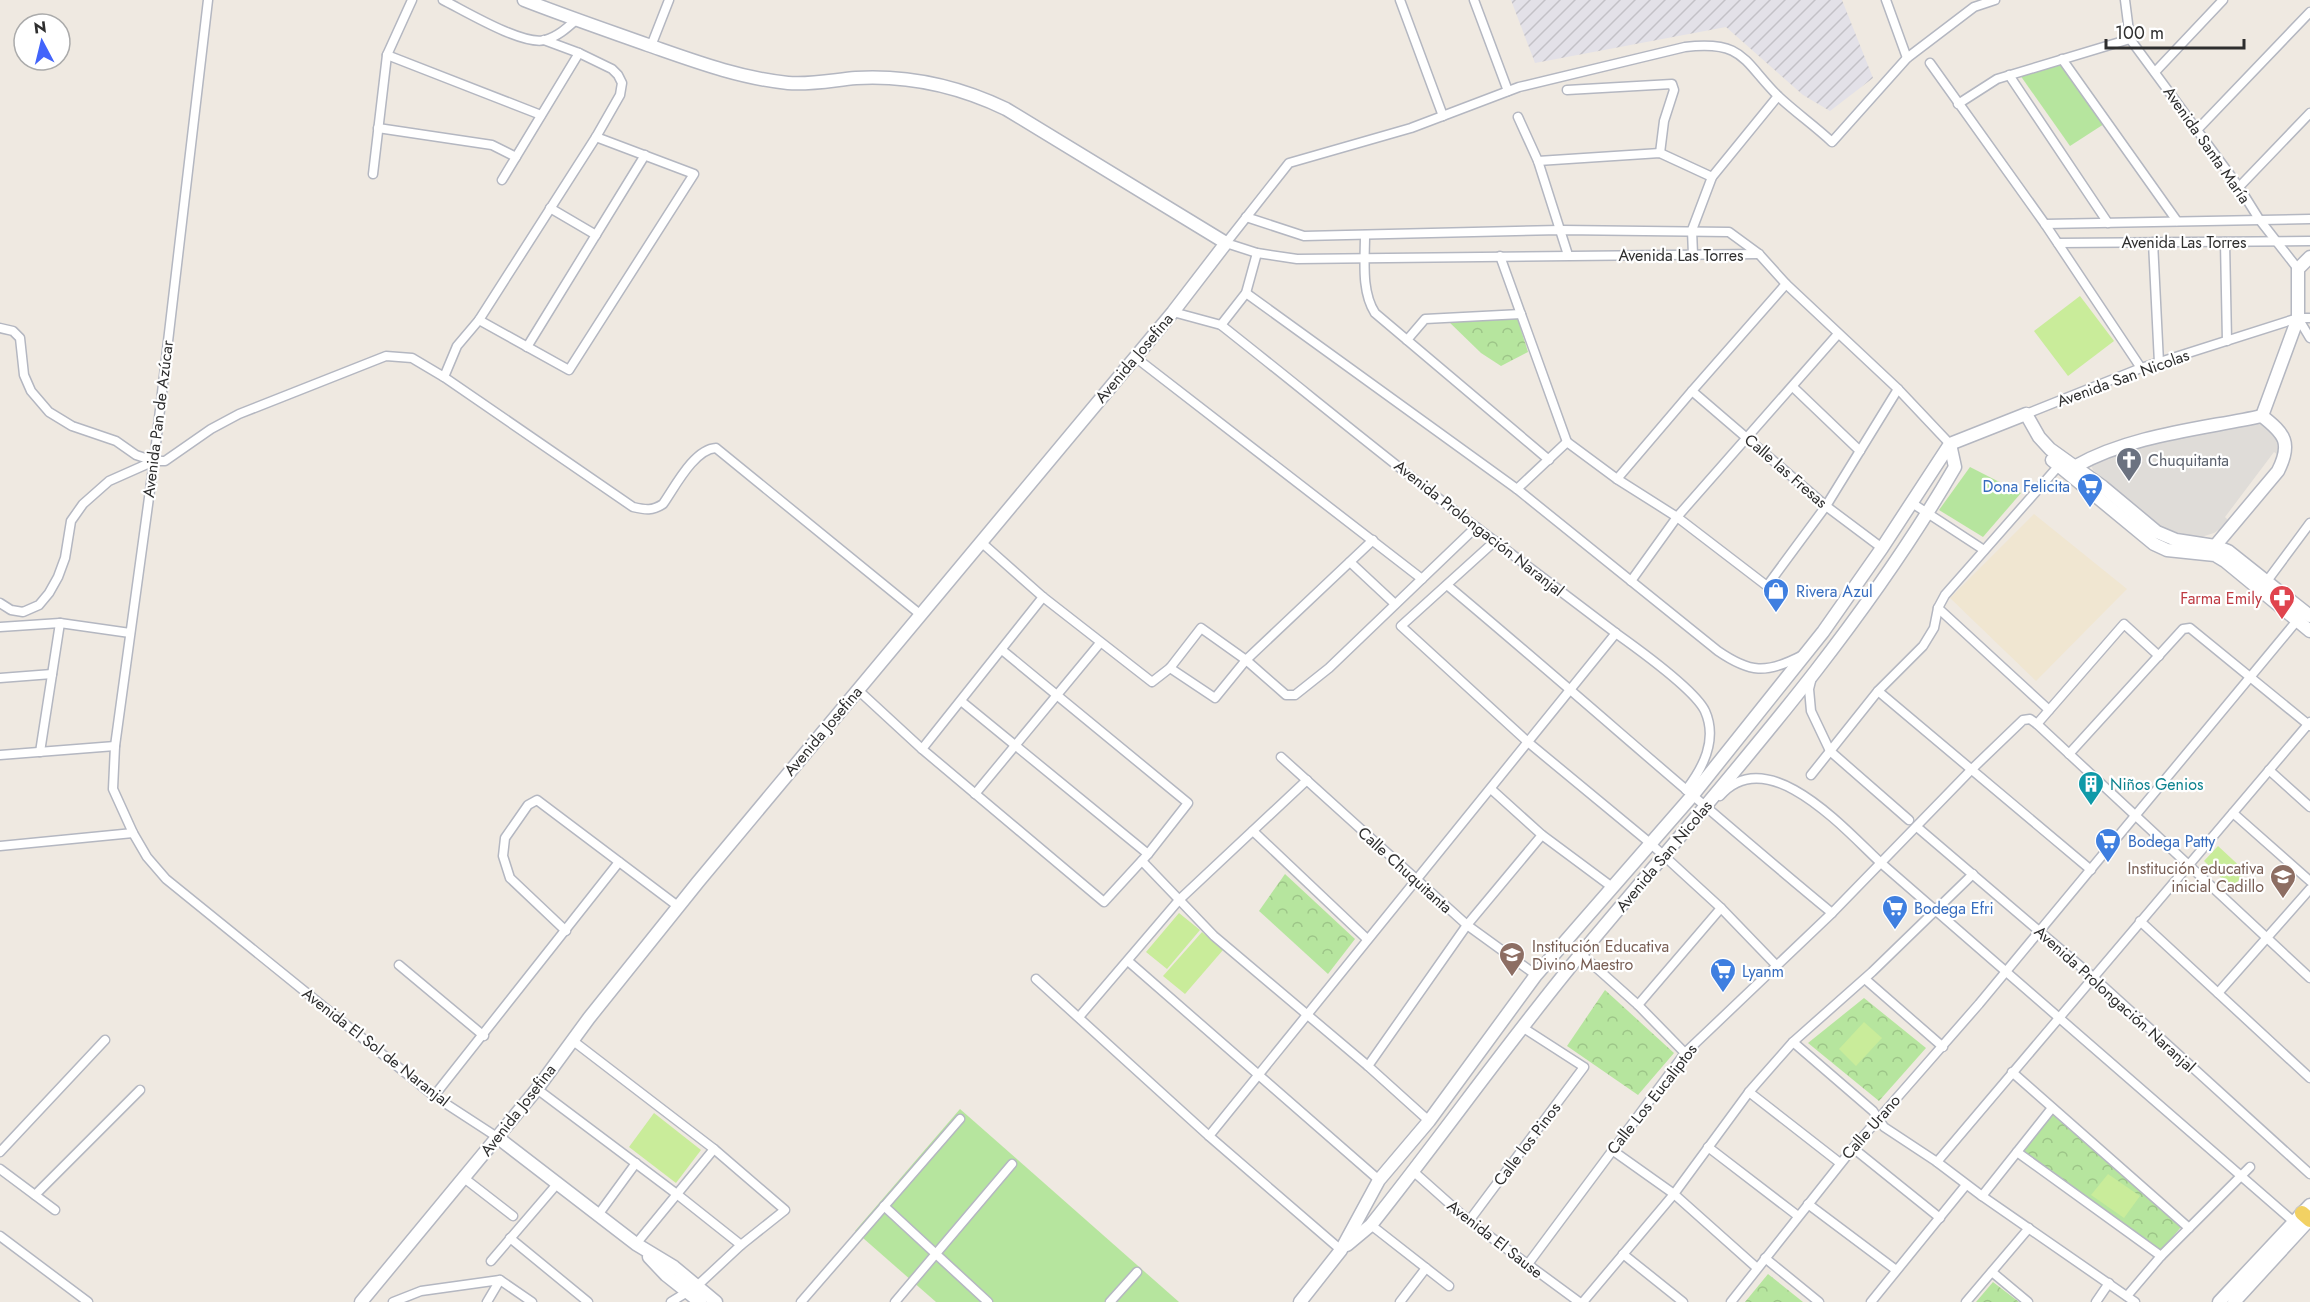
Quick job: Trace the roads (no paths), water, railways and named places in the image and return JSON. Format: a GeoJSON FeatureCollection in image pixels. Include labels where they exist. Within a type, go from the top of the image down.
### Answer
{"type":"FeatureCollection","features":[{"type":"Feature","properties":{"kind":"street","name":"Avenida Pan de Azúcar"},"geometry":{"type":"LineString","coordinates":[[133,833],[113,789],[115,746],[154,461],[208,0]]}},
{"type":"Feature","properties":{"kind":"street"},"geometry":{"type":"LineString","coordinates":[[373,174],[387,55],[412,0]]}},
{"type":"Feature","properties":{"kind":"street"},"geometry":{"type":"LineString","coordinates":[[443,0],[528,41],[544,40],[560,33],[576,20]]}},
{"type":"Feature","properties":{"kind":"street"},"geometry":{"type":"LineString","coordinates":[[524,0],[699,64],[755,78],[791,83],[896,78],[930,83],[974,95],[1006,109],[1226,243]]}},
{"type":"Feature","properties":{"kind":"street"},"geometry":{"type":"LineString","coordinates":[[651,46],[669,0]]}},
{"type":"Feature","properties":{"kind":"street"},"geometry":{"type":"LineString","coordinates":[[1400,0],[1443,116],[1508,91],[1699,45],[1726,48],[1742,55],[1778,96],[1832,142],[1907,58],[1973,4],[1995,0]]}},
{"type":"Feature","properties":{"kind":"street"},"geometry":{"type":"LineString","coordinates":[[1474,0],[1508,91]]}},
{"type":"Feature","properties":{"kind":"street"},"geometry":{"type":"LineString","coordinates":[[1886,0],[1907,58]]}},
{"type":"Feature","properties":{"kind":"street"},"geometry":{"type":"LineString","coordinates":[[2155,72],[2223,0]]}},
{"type":"Feature","properties":{"kind":"street"},"geometry":{"type":"LineString","coordinates":[[1958,104],[1997,79],[2130,39],[2128,2]]}},
{"type":"Feature","properties":{"kind":"street"},"geometry":{"type":"LineString","coordinates":[[2197,130],[2310,12]]}},
{"type":"Feature","properties":{"kind":"street","name":"Avenida Santa María"},"geometry":{"type":"LineString","coordinates":[[2130,39],[2298,270]]}},
{"type":"Feature","properties":{"kind":"street"},"geometry":{"type":"LineString","coordinates":[[444,377],[457,346],[479,320],[596,137],[620,95],[622,83],[612,69],[544,40]]}},
{"type":"Feature","properties":{"kind":"street"},"geometry":{"type":"LineString","coordinates":[[502,180],[579,53]]}},
{"type":"Feature","properties":{"kind":"street"},"geometry":{"type":"LineString","coordinates":[[387,55],[542,115]]}},
{"type":"Feature","properties":{"kind":"street"},"geometry":{"type":"LineString","coordinates":[[2062,59],[2177,221]]}},
{"type":"Feature","properties":{"kind":"street"},"geometry":{"type":"LineString","coordinates":[[1930,63],[2045,224],[2141,368]]}},
{"type":"Feature","properties":{"kind":"street"},"geometry":{"type":"LineString","coordinates":[[2009,75],[2108,223]]}},
{"type":"Feature","properties":{"kind":"street"},"geometry":{"type":"LineString","coordinates":[[1567,90],[1672,84],[1674,90],[1664,121],[1660,153]]}},
{"type":"Feature","properties":{"kind":"street"},"geometry":{"type":"LineString","coordinates":[[1694,255],[1692,230],[1712,177],[1778,96]]}},
{"type":"Feature","properties":{"kind":"street"},"geometry":{"type":"LineString","coordinates":[[2239,188],[2310,113]]}},
{"type":"Feature","properties":{"kind":"street","name":"Avenida Josefina"},"geometry":{"type":"LineString","coordinates":[[361,1302],[537,1089],[572,1040],[679,907],[1173,312],[1289,163],[1411,128],[1443,116]]}},
{"type":"Feature","properties":{"kind":"street"},"geometry":{"type":"LineString","coordinates":[[1518,117],[1538,161],[1568,255]]}},
{"type":"Feature","properties":{"kind":"street"},"geometry":{"type":"LineString","coordinates":[[378,128],[492,145],[516,157]]}},
{"type":"Feature","properties":{"kind":"street"},"geometry":{"type":"LineString","coordinates":[[479,320],[569,370],[694,174],[596,137]]}},
{"type":"Feature","properties":{"kind":"street"},"geometry":{"type":"LineString","coordinates":[[1538,161],[1660,153],[1712,177]]}},
{"type":"Feature","properties":{"kind":"street"},"geometry":{"type":"LineString","coordinates":[[527,347],[645,155]]}},
{"type":"Feature","properties":{"kind":"street"},"geometry":{"type":"LineString","coordinates":[[550,208],[596,235]]}},
{"type":"Feature","properties":{"kind":"street","name":"Avenida Las Torres"},"geometry":{"type":"LineString","coordinates":[[1246,217],[1304,236],[1561,230],[1729,232],[1758,254]]}},
{"type":"Feature","properties":{"kind":"street","name":"Avenida Las Torres"},"geometry":{"type":"LineString","coordinates":[[2045,224],[2310,219]]}},
{"type":"Feature","properties":{"kind":"street"},"geometry":{"type":"LineString","coordinates":[[1365,235],[1368,302],[1375,313],[1549,460]]}},
{"type":"Feature","properties":{"kind":"street","name":"Avenida Las Torres"},"geometry":{"type":"LineString","coordinates":[[2058,243],[2310,241]]}},
{"type":"Feature","properties":{"kind":"street"},"geometry":{"type":"LineString","coordinates":[[2153,242],[2159,363]]}},
{"type":"Feature","properties":{"kind":"street"},"geometry":{"type":"LineString","coordinates":[[2225,242],[2228,341]]}},
{"type":"Feature","properties":{"kind":"street","name":"Avenida Las Torres"},"geometry":{"type":"LineString","coordinates":[[1226,243],[1257,253],[1297,259],[1758,254]]}},
{"type":"Feature","properties":{"kind":"street"},"geometry":{"type":"LineString","coordinates":[[1221,325],[1246,293],[1257,253]]}},
{"type":"Feature","properties":{"kind":"street"},"geometry":{"type":"LineString","coordinates":[[1758,254],[1786,284],[1898,389],[1950,444]]}},
{"type":"Feature","properties":{"kind":"street"},"geometry":{"type":"LineString","coordinates":[[1500,256],[1567,442],[1617,479],[1677,517],[1767,586],[1826,506],[1898,389]]}},
{"type":"Feature","properties":{"kind":"street"},"geometry":{"type":"LineString","coordinates":[[2310,257],[2298,270],[2304,318],[2310,338]]}},
{"type":"Feature","properties":{"kind":"street"},"geometry":{"type":"LineString","coordinates":[[1617,479],[1786,284]]}},
{"type":"Feature","properties":{"kind":"street"},"geometry":{"type":"LineString","coordinates":[[1246,293],[1517,489],[1738,665],[1763,669],[1784,665],[1807,653]]}},
{"type":"Feature","properties":{"kind":"street","name":"Avenida Prolongación Naranjal"},"geometry":{"type":"LineString","coordinates":[[1173,312],[1221,325],[1476,527],[1682,685],[1705,710],[1710,726],[1710,743],[1706,759],[1689,793]]}},
{"type":"Feature","properties":{"kind":"street"},"geometry":{"type":"LineString","coordinates":[[1407,340],[1425,319],[1521,314]]}},
{"type":"Feature","properties":{"kind":"street"},"geometry":{"type":"LineString","coordinates":[[2262,416],[2304,318]]}},
{"type":"Feature","properties":{"kind":"street","name":"Avenida San Nicolas"},"geometry":{"type":"LineString","coordinates":[[1300,1302],[1341,1250],[1379,1180],[1428,1120],[1536,975],[1650,843],[1807,653],[1882,548],[1950,444],[2141,368],[2304,318]]}},
{"type":"Feature","properties":{"kind":"street"},"geometry":{"type":"LineString","coordinates":[[0,328],[13,331],[20,338],[24,375],[31,391],[50,412],[72,426],[116,441],[136,454],[154,461]]}},
{"type":"Feature","properties":{"kind":"street"},"geometry":{"type":"LineString","coordinates":[[1631,581],[1677,517],[1838,333]]}},
{"type":"Feature","properties":{"kind":"street"},"geometry":{"type":"LineString","coordinates":[[0,603],[10,610],[23,612],[39,605],[58,577],[65,558],[71,521],[83,504],[109,481],[154,461],[165,460],[239,414],[386,357],[412,358],[444,377],[633,507],[646,510],[655,509],[663,504],[699,454],[708,448],[716,448],[921,615]]}},
{"type":"Feature","properties":{"kind":"street"},"geometry":{"type":"LineString","coordinates":[[1135,357],[1422,579]]}},
{"type":"Feature","properties":{"kind":"street"},"geometry":{"type":"LineString","coordinates":[[1793,387],[1860,451]]}},
{"type":"Feature","properties":{"kind":"street","name":"Calle las Fresas"},"geometry":{"type":"LineString","coordinates":[[1692,391],[1826,506],[1882,548]]}},
{"type":"Feature","properties":{"kind":"street"},"geometry":{"type":"LineString","coordinates":[[2022,416],[2061,462],[2154,544],[2176,552],[2215,555],[2304,616]]}},
{"type":"Feature","properties":{"kind":"street"},"geometry":{"type":"LineString","coordinates":[[2076,466],[2099,453],[2130,443],[2262,416],[2280,430],[2284,437],[2284,459],[2278,471],[2215,546]]}},
{"type":"Feature","properties":{"kind":"street"},"geometry":{"type":"LineString","coordinates":[[1517,489],[1567,442]]}},
{"type":"Feature","properties":{"kind":"street","name":"Avenida San Nicolas"},"geometry":{"type":"LineString","coordinates":[[1341,1250],[1371,1225],[1414,1172],[1522,1026],[1664,856],[1707,809],[1856,621],[1928,513],[1955,467],[1950,444]]}},
{"type":"Feature","properties":{"kind":"street"},"geometry":{"type":"LineString","coordinates":[[2061,462],[2076,466],[2157,532],[2176,540],[2215,546],[2228,551],[2267,580],[2304,616],[2310,631]]}},
{"type":"Feature","properties":{"kind":"street"},"geometry":{"type":"LineString","coordinates":[[1811,775],[1878,691],[1923,646],[1934,628],[1938,608],[1945,595],[2061,462]]}},
{"type":"Feature","properties":{"kind":"street"},"geometry":{"type":"LineString","coordinates":[[1912,503],[1984,550]]}},
{"type":"Feature","properties":{"kind":"street"},"geometry":{"type":"LineString","coordinates":[[2267,580],[2310,523]]}},
{"type":"Feature","properties":{"kind":"street"},"geometry":{"type":"LineString","coordinates":[[981,542],[1043,597],[1149,681],[1155,681],[1170,668],[1201,628],[1246,660],[1286,695],[1295,695],[1329,668],[1476,527]]}},
{"type":"Feature","properties":{"kind":"street"},"geometry":{"type":"LineString","coordinates":[[1170,668],[1215,698],[1246,660],[1373,540]]}},
{"type":"Feature","properties":{"kind":"street"},"geometry":{"type":"LineString","coordinates":[[1495,541],[1401,626],[1529,743],[1650,843],[1721,909],[1777,966]]}},
{"type":"Feature","properties":{"kind":"street"},"geometry":{"type":"LineString","coordinates":[[1350,562],[1395,604]]}},
{"type":"Feature","properties":{"kind":"street"},"geometry":{"type":"LineString","coordinates":[[1447,585],[1571,689],[1707,809],[1832,913]]}},
{"type":"Feature","properties":{"kind":"street"},"geometry":{"type":"LineString","coordinates":[[922,749],[1043,597]]}},
{"type":"Feature","properties":{"kind":"street"},"geometry":{"type":"LineString","coordinates":[[1938,608],[2049,710]]}},
{"type":"Feature","properties":{"kind":"street","name":"Calle Urano"},"geometry":{"type":"LineString","coordinates":[[1731,1302],[1840,1163],[1943,1047],[2304,616]]}},
{"type":"Feature","properties":{"kind":"street"},"geometry":{"type":"LineString","coordinates":[[40,752],[60,623]]}},
{"type":"Feature","properties":{"kind":"street"},"geometry":{"type":"LineString","coordinates":[[0,627],[60,623],[130,633]]}},
{"type":"Feature","properties":{"kind":"street"},"geometry":{"type":"LineString","coordinates":[[2159,656],[2124,624],[2037,724],[2310,978]]}},
{"type":"Feature","properties":{"kind":"street"},"geometry":{"type":"LineString","coordinates":[[1937,1162],[2309,724],[2190,628],[2183,629],[2069,754]]}},
{"type":"Feature","properties":{"kind":"street"},"geometry":{"type":"LineString","coordinates":[[1209,1136],[1616,633]]}},
{"type":"Feature","properties":{"kind":"street"},"geometry":{"type":"LineString","coordinates":[[975,794],[1100,643]]}},
{"type":"Feature","properties":{"kind":"street"},"geometry":{"type":"LineString","coordinates":[[858,690],[922,749],[1104,902],[1145,858],[1188,803],[1002,650]]}},
{"type":"Feature","properties":{"kind":"street"},"geometry":{"type":"LineString","coordinates":[[1816,669],[1809,689],[1811,711],[1830,752],[1909,820]]}},
{"type":"Feature","properties":{"kind":"street"},"geometry":{"type":"LineString","coordinates":[[0,678],[52,674]]}},
{"type":"Feature","properties":{"kind":"street"},"geometry":{"type":"LineString","coordinates":[[1878,691],[2091,870]]}},
{"type":"Feature","properties":{"kind":"street"},"geometry":{"type":"LineString","coordinates":[[962,700],[1145,858],[1179,900],[1214,936],[1368,1066],[1428,1120]]}},
{"type":"Feature","properties":{"kind":"street","name":"Calle Los Eucaliptos"},"geometry":{"type":"LineString","coordinates":[[1528,1264],[1685,1053],[1832,913],[2023,720],[2030,719],[2037,724]]}},
{"type":"Feature","properties":{"kind":"street"},"geometry":{"type":"LineString","coordinates":[[0,755],[115,746]]}},
{"type":"Feature","properties":{"kind":"street","name":"Calle Chuquitanta"},"geometry":{"type":"LineString","coordinates":[[1281,757],[1467,925],[1536,975]]}},
{"type":"Feature","properties":{"kind":"street"},"geometry":{"type":"LineString","coordinates":[[2269,770],[2310,807]]}},
{"type":"Feature","properties":{"kind":"street"},"geometry":{"type":"LineString","coordinates":[[1707,809],[1726,790],[1741,782],[1762,778],[1780,782],[1801,793],[2241,1176],[2306,1220]]}},
{"type":"Feature","properties":{"kind":"street"},"geometry":{"type":"LineString","coordinates":[[1079,1017],[1179,900],[1307,780]]}},
{"type":"Feature","properties":{"kind":"street"},"geometry":{"type":"LineString","coordinates":[[1491,789],[1542,835],[1612,887]]}},
{"type":"Feature","properties":{"kind":"street"},"geometry":{"type":"LineString","coordinates":[[566,930],[510,878],[506,868],[502,848],[505,838],[528,805],[537,800],[679,907]]}},
{"type":"Feature","properties":{"kind":"street"},"geometry":{"type":"LineString","coordinates":[[2233,813],[2310,881]]}},
{"type":"Feature","properties":{"kind":"street","name":"Avenida Prolongación Naranjal"},"geometry":{"type":"LineString","coordinates":[[1917,827],[2093,977],[2310,1174]]}},
{"type":"Feature","properties":{"kind":"street"},"geometry":{"type":"LineString","coordinates":[[1253,831],[1367,939]]}},
{"type":"Feature","properties":{"kind":"street"},"geometry":{"type":"LineString","coordinates":[[0,846],[133,833]]}},
{"type":"Feature","properties":{"kind":"street","name":"Avenida El Sol de Naranjal"},"geometry":{"type":"LineString","coordinates":[[133,833],[147,857],[166,879],[435,1096],[497,1137],[636,1244],[674,1267],[700,1302]]}},
{"type":"Feature","properties":{"kind":"street"},"geometry":{"type":"LineString","coordinates":[[1368,1066],[1467,925],[1542,835]]}},
{"type":"Feature","properties":{"kind":"street"},"geometry":{"type":"LineString","coordinates":[[435,1096],[619,862]]}},
{"type":"Feature","properties":{"kind":"street"},"geometry":{"type":"LineString","coordinates":[[1581,1302],[1674,1194],[1749,1092],[1793,1042],[1865,979],[1973,874]]}},
{"type":"Feature","properties":{"kind":"street"},"geometry":{"type":"LineString","coordinates":[[2218,993],[2310,889]]}},
{"type":"Feature","properties":{"kind":"street"},"geometry":{"type":"LineString","coordinates":[[1638,1005],[1721,909]]}},
{"type":"Feature","properties":{"kind":"street"},"geometry":{"type":"LineString","coordinates":[[2140,921],[2310,1078]]}},
{"type":"Feature","properties":{"kind":"street"},"geometry":{"type":"LineString","coordinates":[[1581,954],[1638,1005],[1685,1053]]}},
{"type":"Feature","properties":{"kind":"street"},"geometry":{"type":"LineString","coordinates":[[1128,961],[1379,1180]]}},
{"type":"Feature","properties":{"kind":"street"},"geometry":{"type":"LineString","coordinates":[[399,965],[484,1036]]}},
{"type":"Feature","properties":{"kind":"street"},"geometry":{"type":"LineString","coordinates":[[1036,979],[1209,1136],[1341,1250]]}},
{"type":"Feature","properties":{"kind":"street"},"geometry":{"type":"LineString","coordinates":[[1865,979],[1943,1047]]}},
{"type":"Feature","properties":{"kind":"street","name":"Calle los Pinos"},"geometry":{"type":"LineString","coordinates":[[1469,1221],[1584,1066],[1522,1026]]}},
{"type":"Feature","properties":{"kind":"street"},"geometry":{"type":"LineString","coordinates":[[0,1152],[105,1040]]}},
{"type":"Feature","properties":{"kind":"street"},"geometry":{"type":"LineString","coordinates":[[572,1040],[714,1149],[784,1210],[692,1289],[671,1302]]}},
{"type":"Feature","properties":{"kind":"street"},"geometry":{"type":"LineString","coordinates":[[1793,1042],[1873,1110],[1884,1127],[2135,1302]]}},
{"type":"Feature","properties":{"kind":"street"},"geometry":{"type":"LineString","coordinates":[[2012,1072],[2189,1228]]}},
{"type":"Feature","properties":{"kind":"street"},"geometry":{"type":"LineString","coordinates":[[537,1089],[741,1245]]}},
{"type":"Feature","properties":{"kind":"street"},"geometry":{"type":"LineString","coordinates":[[35,1195],[140,1090]]}},
{"type":"Feature","properties":{"kind":"street"},"geometry":{"type":"LineString","coordinates":[[1749,1092],[1840,1163]]}},
{"type":"Feature","properties":{"kind":"street"},"geometry":{"type":"LineString","coordinates":[[1982,1196],[2052,1108]]}},
{"type":"Feature","properties":{"kind":"street"},"geometry":{"type":"LineString","coordinates":[[801,1302],[960,1119]]}},
{"type":"Feature","properties":{"kind":"street"},"geometry":{"type":"LineString","coordinates":[[1708,1147],[1798,1216]]}},
{"type":"Feature","properties":{"kind":"street"},"geometry":{"type":"LineString","coordinates":[[1853,1148],[1940,1218]]}},
{"type":"Feature","properties":{"kind":"street"},"geometry":{"type":"LineString","coordinates":[[636,1244],[714,1149]]}},
{"type":"Feature","properties":{"kind":"street"},"geometry":{"type":"LineString","coordinates":[[1612,1150],[1674,1194],[1757,1268]]}},
{"type":"Feature","properties":{"kind":"street"},"geometry":{"type":"LineString","coordinates":[[2017,1152],[2161,1256]]}},
{"type":"Feature","properties":{"kind":"street"},"geometry":{"type":"LineString","coordinates":[[598,1215],[636,1163]]}},
{"type":"Feature","properties":{"kind":"street"},"geometry":{"type":"LineString","coordinates":[[895,1302],[1012,1164]]}},
{"type":"Feature","properties":{"kind":"street"},"geometry":{"type":"LineString","coordinates":[[2127,1296],[2161,1256],[2250,1167]]}},
{"type":"Feature","properties":{"kind":"street"},"geometry":{"type":"LineString","coordinates":[[0,1169],[55,1210]]}},
{"type":"Feature","properties":{"kind":"street","name":"Avenida El Sause"},"geometry":{"type":"LineString","coordinates":[[1414,1172],[1469,1221],[1581,1302]]}},
{"type":"Feature","properties":{"kind":"street"},"geometry":{"type":"LineString","coordinates":[[464,1178],[513,1216]]}},
{"type":"Feature","properties":{"kind":"street"},"geometry":{"type":"LineString","coordinates":[[491,1262],[557,1184]]}},
{"type":"Feature","properties":{"kind":"street"},"geometry":{"type":"LineString","coordinates":[[1870,1302],[1966,1185]]}},
{"type":"Feature","properties":{"kind":"street"},"geometry":{"type":"LineString","coordinates":[[1808,1204],[1896,1270]]}},
{"type":"Feature","properties":{"kind":"street"},"geometry":{"type":"LineString","coordinates":[[884,1206],[988,1302]]}},
{"type":"Feature","properties":{"kind":"street"},"geometry":{"type":"LineString","coordinates":[[2219,1302],[2306,1220]]}},
{"type":"Feature","properties":{"kind":"street"},"geometry":{"type":"LineString","coordinates":[[2234,1302],[2306,1220]]}},
{"type":"Feature","properties":{"kind":"street"},"geometry":{"type":"LineString","coordinates":[[1371,1225],[1449,1286]]}},
{"type":"Feature","properties":{"kind":"street"},"geometry":{"type":"LineString","coordinates":[[1966,1302],[2029,1228]]}},
{"type":"Feature","properties":{"kind":"street"},"geometry":{"type":"LineString","coordinates":[[0,1236],[88,1302]]}},
{"type":"Feature","properties":{"kind":"street"},"geometry":{"type":"LineString","coordinates":[[510,1238],[588,1302]]}},
{"type":"Feature","properties":{"kind":"street"},"geometry":{"type":"LineString","coordinates":[[1623,1254],[1683,1302]]}},
{"type":"Feature","properties":{"kind":"street"},"geometry":{"type":"LineString","coordinates":[[1765,1258],[1819,1302]]}},
{"type":"Feature","properties":{"kind":"street"},"geometry":{"type":"LineString","coordinates":[[1400,1302],[1426,1268]]}},
{"type":"Feature","properties":{"kind":"street"},"geometry":{"type":"LineString","coordinates":[[1110,1302],[1137,1272]]}},
{"type":"Feature","properties":{"kind":"street"},"geometry":{"type":"LineString","coordinates":[[1992,1272],[2028,1302]]}},
{"type":"Feature","properties":{"kind":"street"},"geometry":{"type":"LineString","coordinates":[[488,1301],[500,1280]]}},
{"type":"Feature","properties":{"kind":"street"},"geometry":{"type":"LineString","coordinates":[[393,1302],[412,1298],[434,1288],[500,1280],[532,1302]]}},
{"type":"Feature","properties":{"kind":"street"},"geometry":{"type":"LineString","coordinates":[[2096,1302],[2109,1283]]}},
{"type":"Feature","properties":{"kind":"street","name":"Avenida El Sol de Naranjal"},"geometry":{"type":"LineString","coordinates":[[692,1289],[716,1302]]}},
{"type":"Feature","properties":{"kind":"place","name":"Chuquitanta"},"geometry":{"type":"Point","coordinates":[2129,483]}},
{"type":"Feature","properties":{"kind":"place","name":"Dona Felicita"},"geometry":{"type":"Point","coordinates":[2090,509]}},
{"type":"Feature","properties":{"kind":"place","name":"Rivera Azul"},"geometry":{"type":"Point","coordinates":[1776,614]}},
{"type":"Feature","properties":{"kind":"place","name":"Farma Emily"},"geometry":{"type":"Point","coordinates":[2282,621]}},
{"type":"Feature","properties":{"kind":"place","name":"Niños Genios"},"geometry":{"type":"Point","coordinates":[2091,807]}},
{"type":"Feature","properties":{"kind":"place","name":"Bodega Patty"},"geometry":{"type":"Point","coordinates":[2108,864]}},
{"type":"Feature","properties":{"kind":"place","name":"Institución educativa inicial Cadillo"},"geometry":{"type":"Point","coordinates":[2283,900]}},
{"type":"Feature","properties":{"kind":"place","name":"Bodega Efri"},"geometry":{"type":"Point","coordinates":[1895,931]}},
{"type":"Feature","properties":{"kind":"place","name":"Institución Educativa Divino Maestro"},"geometry":{"type":"Point","coordinates":[1512,978]}},
{"type":"Feature","properties":{"kind":"place","name":"Lyanm"},"geometry":{"type":"Point","coordinates":[1723,994]}}]}
